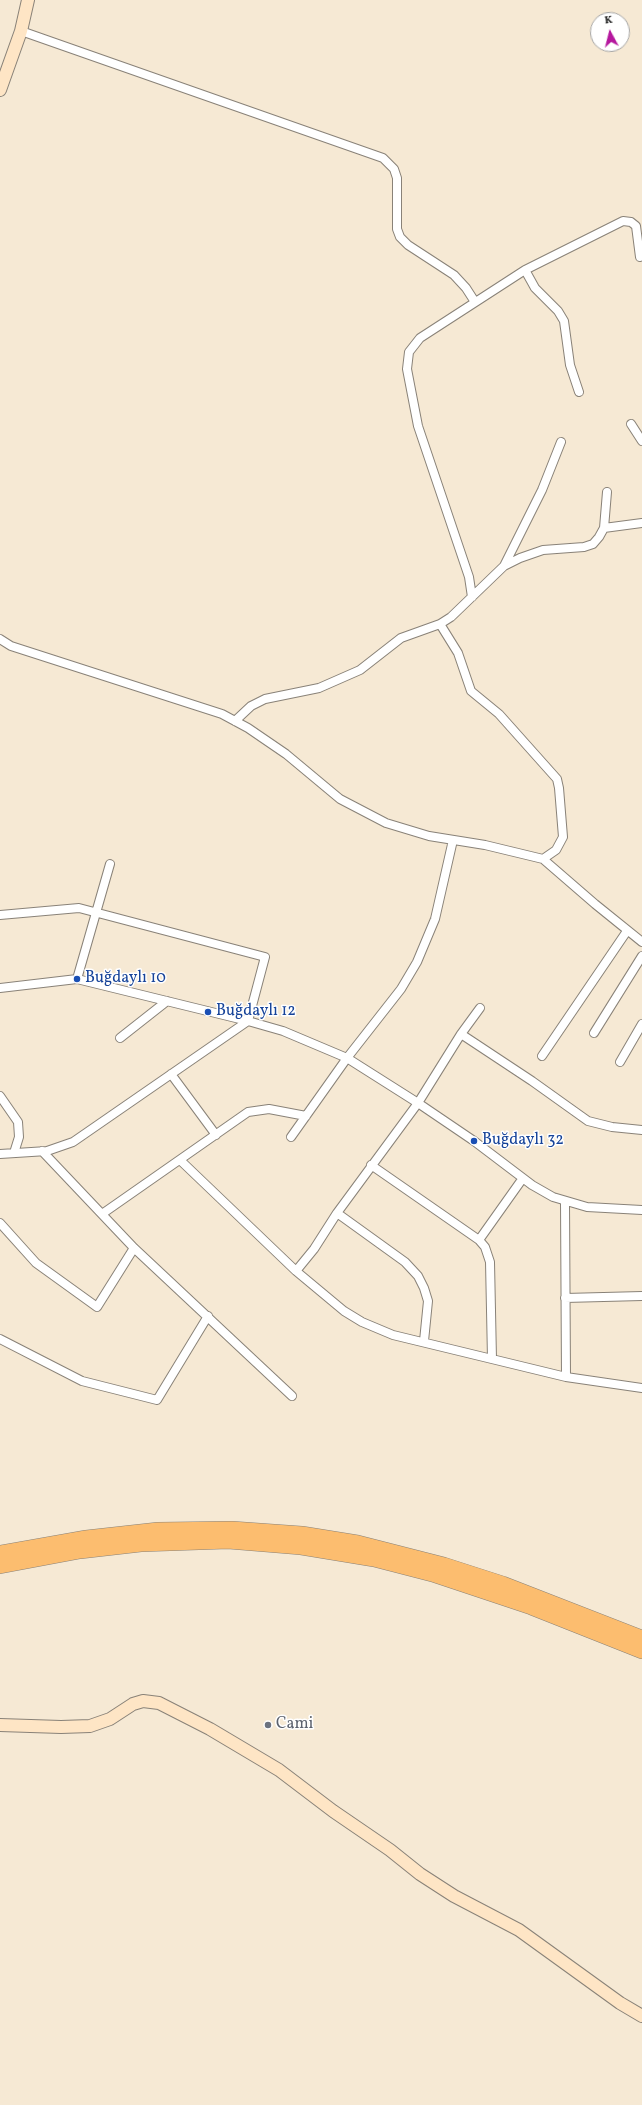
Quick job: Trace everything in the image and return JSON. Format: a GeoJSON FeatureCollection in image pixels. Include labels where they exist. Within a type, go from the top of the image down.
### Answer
{"type":"FeatureCollection","features":[{"type":"Feature","properties":{"kind":"highway"},"geometry":{"type":"LineString","coordinates":[[0,1553],[93,1537],[158,1530],[232,1529],[302,1534],[386,1549],[458,1569],[503,1584],[642,1638]]}},
{"type":"Feature","properties":{"kind":"highway"},"geometry":{"type":"LineString","coordinates":[[0,1566],[80,1551],[149,1543],[228,1541],[301,1546],[374,1559],[432,1574],[531,1608],[642,1651]]}},
{"type":"Feature","properties":{"kind":"street"},"geometry":{"type":"LineString","coordinates":[[0,90],[21,31],[28,0]]}},
{"type":"Feature","properties":{"kind":"street"},"geometry":{"type":"LineString","coordinates":[[21,31],[383,158],[394,169],[397,178],[397,229],[400,237],[408,245],[454,275],[466,288],[475,302]]}},
{"type":"Feature","properties":{"kind":"street"},"geometry":{"type":"LineString","coordinates":[[472,597],[469,577],[418,426],[406,369],[409,352],[416,342],[525,270],[626,220],[636,226],[640,257]]}},
{"type":"Feature","properties":{"kind":"street"},"geometry":{"type":"LineString","coordinates":[[525,270],[535,288],[558,310],[564,322],[570,365],[579,392]]}},
{"type":"Feature","properties":{"kind":"street"},"geometry":{"type":"LineString","coordinates":[[631,424],[642,441]]}},
{"type":"Feature","properties":{"kind":"street"},"geometry":{"type":"LineString","coordinates":[[504,566],[542,490],[561,442]]}},
{"type":"Feature","properties":{"kind":"street"},"geometry":{"type":"LineString","coordinates":[[235,721],[251,706],[265,699],[319,688],[355,673],[368,665],[401,638],[440,624],[451,617],[504,566],[520,558],[538,551],[590,545],[597,540],[604,528],[607,492]]}},
{"type":"Feature","properties":{"kind":"street"},"geometry":{"type":"LineString","coordinates":[[604,528],[642,523]]}},
{"type":"Feature","properties":{"kind":"street"},"geometry":{"type":"LineString","coordinates":[[440,624],[458,653],[471,691],[499,714],[557,779],[559,788],[562,837],[556,850],[543,858]]}},
{"type":"Feature","properties":{"kind":"street"},"geometry":{"type":"LineString","coordinates":[[0,639],[11,646],[209,709],[235,721],[286,754],[340,799],[355,808],[402,829],[453,840],[492,846],[543,858],[627,931],[642,942]]}},
{"type":"Feature","properties":{"kind":"street"},"geometry":{"type":"LineString","coordinates":[[291,1138],[347,1058],[401,989],[424,948],[435,919],[453,840]]}},
{"type":"Feature","properties":{"kind":"street"},"geometry":{"type":"LineString","coordinates":[[77,979],[110,864]]}},
{"type":"Feature","properties":{"kind":"street"},"geometry":{"type":"LineString","coordinates":[[0,915],[79,908],[265,957],[248,1021],[73,1142],[56,1149],[42,1152],[0,1154]]}},
{"type":"Feature","properties":{"kind":"street"},"geometry":{"type":"LineString","coordinates":[[542,1056],[627,931]]}},
{"type":"Feature","properties":{"kind":"street"},"geometry":{"type":"LineString","coordinates":[[594,1033],[642,956]]}},
{"type":"Feature","properties":{"kind":"street"},"geometry":{"type":"LineString","coordinates":[[0,988],[77,979],[248,1021],[305,1039],[347,1058],[418,1103],[474,1141],[542,1192],[565,1202],[598,1209],[642,1210]]}},
{"type":"Feature","properties":{"kind":"street"},"geometry":{"type":"LineString","coordinates":[[120,1038],[167,1001]]}},
{"type":"Feature","properties":{"kind":"street"},"geometry":{"type":"LineString","coordinates":[[296,1271],[314,1249],[337,1213],[418,1103],[461,1034],[480,1008]]}},
{"type":"Feature","properties":{"kind":"street"},"geometry":{"type":"LineString","coordinates":[[620,1062],[642,1024]]}},
{"type":"Feature","properties":{"kind":"street"},"geometry":{"type":"LineString","coordinates":[[461,1034],[532,1081],[588,1121],[605,1126],[642,1130]]}},
{"type":"Feature","properties":{"kind":"street"},"geometry":{"type":"LineString","coordinates":[[171,1074],[216,1135]]}},
{"type":"Feature","properties":{"kind":"street"},"geometry":{"type":"LineString","coordinates":[[0,1096],[18,1122],[20,1132],[14,1153]]}},
{"type":"Feature","properties":{"kind":"street"},"geometry":{"type":"LineString","coordinates":[[102,1214],[248,1112],[269,1109],[306,1116]]}},
{"type":"Feature","properties":{"kind":"street"},"geometry":{"type":"LineString","coordinates":[[42,1152],[134,1248],[292,1396]]}},
{"type":"Feature","properties":{"kind":"street"},"geometry":{"type":"LineString","coordinates":[[180,1160],[296,1271],[344,1311],[362,1322],[393,1334],[566,1377],[642,1388]]}},
{"type":"Feature","properties":{"kind":"street"},"geometry":{"type":"LineString","coordinates":[[371,1166],[479,1240],[488,1251],[490,1262],[492,1359]]}},
{"type":"Feature","properties":{"kind":"street"},"geometry":{"type":"LineString","coordinates":[[479,1240],[523,1178]]}},
{"type":"Feature","properties":{"kind":"street"},"geometry":{"type":"LineString","coordinates":[[565,1202],[566,1377]]}},
{"type":"Feature","properties":{"kind":"street"},"geometry":{"type":"LineString","coordinates":[[337,1213],[405,1262],[418,1276],[428,1301],[424,1341]]}},
{"type":"Feature","properties":{"kind":"street"},"geometry":{"type":"LineString","coordinates":[[0,1223],[36,1263],[97,1307],[134,1248]]}},
{"type":"Feature","properties":{"kind":"street"},"geometry":{"type":"LineString","coordinates":[[565,1298],[642,1296]]}},
{"type":"Feature","properties":{"kind":"street"},"geometry":{"type":"LineString","coordinates":[[0,1339],[82,1381],[157,1400],[208,1316]]}},
{"type":"Feature","properties":{"kind":"street"},"geometry":{"type":"LineString","coordinates":[[0,1725],[61,1727],[90,1726],[110,1719],[133,1704],[143,1701],[159,1703],[210,1729],[279,1770],[333,1811],[390,1850],[420,1874],[454,1896],[519,1930],[620,2003],[642,2016]]}},
{"type":"Feature","properties":{"kind":"place","name":"Buğdaylı 10"},"geometry":{"type":"Point","coordinates":[77,979]}},
{"type":"Feature","properties":{"kind":"place","name":"Buğdaylı 12"},"geometry":{"type":"Point","coordinates":[208,1012]}},
{"type":"Feature","properties":{"kind":"place","name":"Buğdaylı 32"},"geometry":{"type":"Point","coordinates":[474,1141]}},
{"type":"Feature","properties":{"kind":"place","name":"Cami"},"geometry":{"type":"Point","coordinates":[268,1725]}}]}
